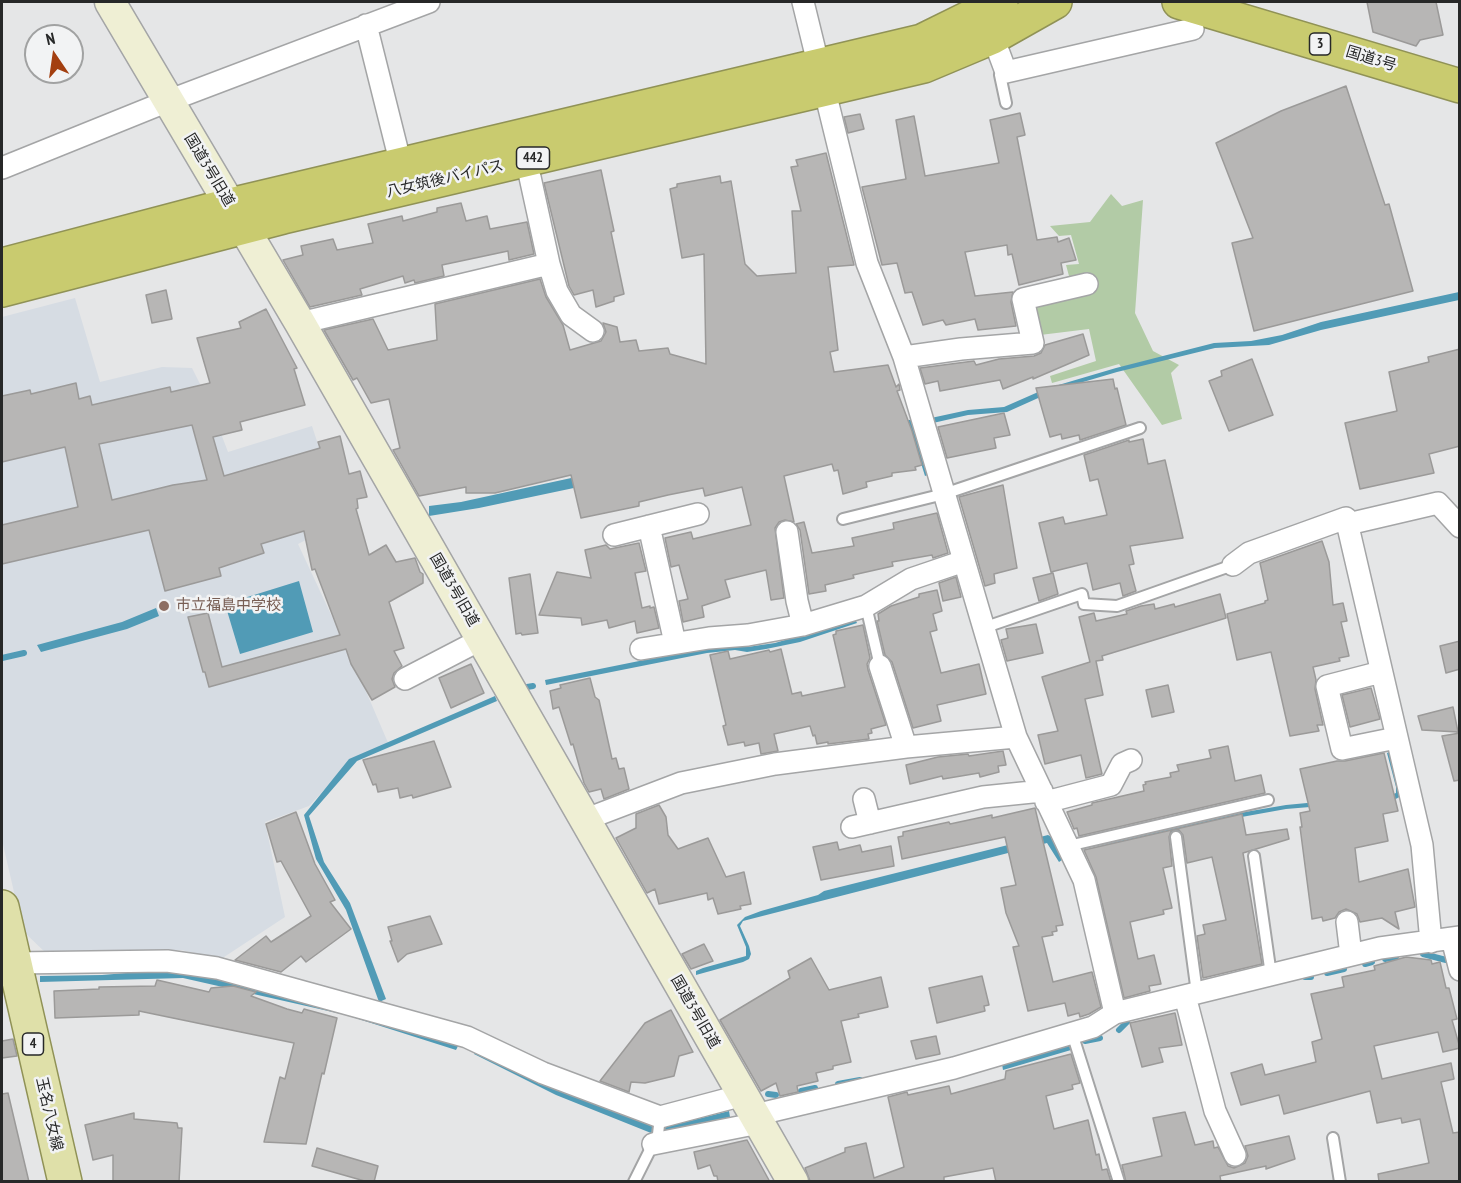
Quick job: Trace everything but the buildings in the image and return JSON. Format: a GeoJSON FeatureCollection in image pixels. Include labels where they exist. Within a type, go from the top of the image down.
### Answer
{"type":"FeatureCollection","features":[{"type":"Feature","properties":{"kind":"highway","name":"八女筑後バイパス"},"geometry":{"type":"LineString","coordinates":[[2,265],[237,216],[823,77],[992,13],[1054,2]]}},
{"type":"Feature","properties":{"kind":"highway","name":"国道3号"},"geometry":{"type":"LineString","coordinates":[[1184,9],[1460,86]]}},
{"type":"Feature","properties":{"kind":"highway","name":"八女筑後バイパス"},"geometry":{"type":"LineString","coordinates":[[2,290],[401,165],[823,77]]}},
{"type":"Feature","properties":{"kind":"main road","name":"玉名八女線"},"geometry":{"type":"LineString","coordinates":[[2,907],[11,969],[65,1182]]}},
{"type":"Feature","properties":{"kind":"street","name":"国道3号旧道"},"geometry":{"type":"LineString","coordinates":[[110,2],[300,323],[793,1182]]}},
{"type":"Feature","properties":{"kind":"street"},"geometry":{"type":"LineString","coordinates":[[2,168],[168,101],[429,2]]}},
{"type":"Feature","properties":{"kind":"street"},"geometry":{"type":"LineString","coordinates":[[803,2],[867,263],[902,352],[1016,737],[1084,880],[1115,1013]]}},
{"type":"Feature","properties":{"kind":"street"},"geometry":{"type":"LineString","coordinates":[[992,13],[1006,72],[1184,9]]}},
{"type":"Feature","properties":{"kind":"street"},"geometry":{"type":"LineString","coordinates":[[366,25],[401,165]]}},
{"type":"Feature","properties":{"kind":"street"},"geometry":{"type":"LineString","coordinates":[[530,177],[557,291],[571,315],[593,332]]}},
{"type":"Feature","properties":{"kind":"street"},"geometry":{"type":"LineString","coordinates":[[300,323],[549,264]]}},
{"type":"Feature","properties":{"kind":"street"},"geometry":{"type":"LineString","coordinates":[[902,352],[1033,343],[1023,299],[1087,284]]}},
{"type":"Feature","properties":{"kind":"street"},"geometry":{"type":"LineString","coordinates":[[902,352],[963,335]]}},
{"type":"Feature","properties":{"kind":"street"},"geometry":{"type":"LineString","coordinates":[[1348,524],[1438,503],[1460,527]]}},
{"type":"Feature","properties":{"kind":"street"},"geometry":{"type":"LineString","coordinates":[[614,535],[698,514]]}},
{"type":"Feature","properties":{"kind":"street"},"geometry":{"type":"LineString","coordinates":[[1233,565],[1249,552],[1346,518],[1422,845],[1431,942]]}},
{"type":"Feature","properties":{"kind":"street"},"geometry":{"type":"LineString","coordinates":[[649,526],[675,643]]}},
{"type":"Feature","properties":{"kind":"street"},"geometry":{"type":"LineString","coordinates":[[787,532],[803,625]]}},
{"type":"Feature","properties":{"kind":"street"},"geometry":{"type":"LineString","coordinates":[[641,649],[709,638],[748,635],[803,625],[866,606],[911,579],[964,561]]}},
{"type":"Feature","properties":{"kind":"street"},"geometry":{"type":"LineString","coordinates":[[405,679],[482,639]]}},
{"type":"Feature","properties":{"kind":"street"},"geometry":{"type":"LineString","coordinates":[[880,666],[906,747]]}},
{"type":"Feature","properties":{"kind":"street"},"geometry":{"type":"LineString","coordinates":[[1381,672],[1327,686],[1342,749],[1396,738]]}},
{"type":"Feature","properties":{"kind":"street"},"geometry":{"type":"LineString","coordinates":[[597,815],[681,783],[775,764],[906,747],[1016,737]]}},
{"type":"Feature","properties":{"kind":"street"},"geometry":{"type":"LineString","coordinates":[[864,800],[861,825],[983,797],[1044,796],[1111,785],[1122,764],[1131,760]]}},
{"type":"Feature","properties":{"kind":"street"},"geometry":{"type":"LineString","coordinates":[[1347,922],[1351,955]]}},
{"type":"Feature","properties":{"kind":"street"},"geometry":{"type":"LineString","coordinates":[[653,1144],[752,1111],[954,1068],[1093,1027],[1115,1013],[1380,948],[1456,938],[1460,970]]}},
{"type":"Feature","properties":{"kind":"street"},"geometry":{"type":"LineString","coordinates":[[11,969],[167,961],[216,968],[467,1037],[543,1072],[660,1117],[752,1111]]}},
{"type":"Feature","properties":{"kind":"street"},"geometry":{"type":"LineString","coordinates":[[1191,994],[1215,1111],[1235,1155]]}},
{"type":"Feature","properties":{"kind":"lane"},"geometry":{"type":"LineString","coordinates":[[1006,72],[1000,75],[1006,103]]}},
{"type":"Feature","properties":{"kind":"lane"},"geometry":{"type":"LineString","coordinates":[[843,519],[944,494],[1140,428]]}},
{"type":"Feature","properties":{"kind":"lane"},"geometry":{"type":"LineString","coordinates":[[983,628],[1082,594],[1084,604],[1117,606],[1233,565]]}},
{"type":"Feature","properties":{"kind":"lane"},"geometry":{"type":"LineString","coordinates":[[866,606],[880,666]]}},
{"type":"Feature","properties":{"kind":"lane"},"geometry":{"type":"LineString","coordinates":[[1068,846],[1268,800]]}},
{"type":"Feature","properties":{"kind":"lane"},"geometry":{"type":"LineString","coordinates":[[1176,837],[1191,994]]}},
{"type":"Feature","properties":{"kind":"lane"},"geometry":{"type":"LineString","coordinates":[[1254,856],[1271,975]]}},
{"type":"Feature","properties":{"kind":"lane"},"geometry":{"type":"LineString","coordinates":[[1072,1033],[1119,1182]]}},
{"type":"Feature","properties":{"kind":"lane"},"geometry":{"type":"LineString","coordinates":[[634,1182],[658,1134],[660,1117]]}},
{"type":"Feature","properties":{"kind":"lane"},"geometry":{"type":"LineString","coordinates":[[1333,1138],[1340,1182]]}},
{"type":"Feature","properties":{"kind":"shaded area","name":"市立福島中学校"},"geometry":{"type":"Polygon","coordinates":[[[75,298],[100,382],[162,367],[192,368],[209,402],[228,452],[312,426],[343,521],[298,544],[389,745],[355,757],[309,806],[265,822],[285,917],[221,959],[181,950],[49,956],[23,931],[2,840],[2,317],[75,298]]]}},
{"type":"Feature","properties":{"kind":"green space"},"geometry":{"type":"Polygon","coordinates":[[[1111,194],[1122,206],[1143,200],[1135,313],[1153,351],[1179,365],[1171,373],[1182,419],[1162,425],[1119,364],[1052,383],[1050,376],[1096,361],[1089,329],[1040,335],[1024,293],[1069,276],[1066,265],[1079,264],[1071,235],[1059,236],[1050,226],[1090,222],[1111,194]]]}},
{"type":"Feature","properties":{"kind":"water"},"geometry":{"type":"Polygon","coordinates":[[[1459,292],[1459,300],[1321,330],[1269,345],[1215,348],[1117,372],[1056,390],[1007,412],[968,415],[933,423],[931,418],[968,410],[1004,407],[1045,389],[1214,343],[1251,341],[1282,335],[1321,322],[1459,292]]]}},
{"type":"Feature","properties":{"kind":"water"},"geometry":{"type":"Polygon","coordinates":[[[915,419],[933,473],[925,476],[911,431],[588,485],[429,516],[429,506],[461,502],[585,475],[915,419]]]}},
{"type":"Feature","properties":{"kind":"water"},"geometry":{"type":"Polygon","coordinates":[[[299,581],[313,632],[240,654],[225,604],[299,581]]]}},
{"type":"Feature","properties":{"kind":"water"},"geometry":{"type":"Polygon","coordinates":[[[156,608],[159,616],[127,629],[41,652],[37,645],[122,622],[156,608]]]}},
{"type":"Feature","properties":{"kind":"water"},"geometry":{"type":"Polygon","coordinates":[[[855,619],[857,623],[800,642],[747,652],[735,650],[707,653],[546,685],[545,680],[659,657],[720,647],[747,647],[775,643],[855,619]]]}},
{"type":"Feature","properties":{"kind":"water"},"geometry":{"type":"Polygon","coordinates":[[[495,696],[497,701],[357,761],[309,816],[324,862],[350,903],[386,999],[379,1002],[346,910],[316,859],[304,815],[349,759],[495,696]]]}},
{"type":"Feature","properties":{"kind":"water"},"geometry":{"type":"Polygon","coordinates":[[[1393,752],[1401,796],[1394,800],[1286,809],[1236,818],[1085,853],[1084,850],[1245,812],[1286,805],[1391,795],[1396,793],[1396,787],[1387,753],[1393,752]]]}},
{"type":"Feature","properties":{"kind":"water"},"geometry":{"type":"Polygon","coordinates":[[[1048,835],[1055,839],[1065,858],[1059,862],[1047,843],[743,921],[740,926],[749,946],[751,954],[749,959],[696,975],[696,971],[703,968],[746,956],[746,947],[737,925],[745,917],[818,895],[824,891],[1048,835]]]}},
{"type":"Feature","properties":{"kind":"water"},"geometry":{"type":"Polygon","coordinates":[[[162,970],[190,973],[352,1011],[459,1044],[456,1050],[346,1015],[183,978],[40,982],[40,976],[102,975],[162,970]]]}},
{"type":"Feature","properties":{"kind":"water"},"geometry":{"type":"Polygon","coordinates":[[[1069,1043],[1071,1050],[1003,1070],[1002,1064],[1069,1043]]]}},
{"type":"Feature","properties":{"kind":"water"},"geometry":{"type":"Polygon","coordinates":[[[477,1048],[652,1126],[661,1128],[729,1111],[730,1117],[662,1133],[651,1133],[556,1095],[474,1054],[477,1048]]]}},
{"type":"Feature","properties":{"kind":"waterway"},"geometry":{"type":"LineString","coordinates":[[2,658],[24,653]]}},
{"type":"Feature","properties":{"kind":"waterway"},"geometry":{"type":"LineString","coordinates":[[527,687],[533,686]]}},
{"type":"Feature","properties":{"kind":"waterway"},"geometry":{"type":"LineString","coordinates":[[1423,954],[1446,960]]}},
{"type":"Feature","properties":{"kind":"waterway"},"geometry":{"type":"LineString","coordinates":[[1385,959],[1396,957]]}},
{"type":"Feature","properties":{"kind":"waterway"},"geometry":{"type":"LineString","coordinates":[[1365,964],[1372,962]]}},
{"type":"Feature","properties":{"kind":"waterway"},"geometry":{"type":"LineString","coordinates":[[1327,973],[1344,969]]}},
{"type":"Feature","properties":{"kind":"waterway"},"geometry":{"type":"LineString","coordinates":[[1305,977],[1311,977]]}},
{"type":"Feature","properties":{"kind":"waterway"},"geometry":{"type":"LineString","coordinates":[[1119,1030],[1127,1022]]}},
{"type":"Feature","properties":{"kind":"waterway"},"geometry":{"type":"LineString","coordinates":[[1085,1041],[1100,1038]]}},
{"type":"Feature","properties":{"kind":"waterway"},"geometry":{"type":"LineString","coordinates":[[838,1084],[860,1080]]}},
{"type":"Feature","properties":{"kind":"waterway"},"geometry":{"type":"LineString","coordinates":[[801,1091],[815,1088]]}},
{"type":"Feature","properties":{"kind":"waterway"},"geometry":{"type":"LineString","coordinates":[[768,1094],[776,1095]]}},
{"type":"Feature","properties":{"kind":"place","name":"市立福島中学校"},"geometry":{"type":"Point","coordinates":[164,606]}}]}
